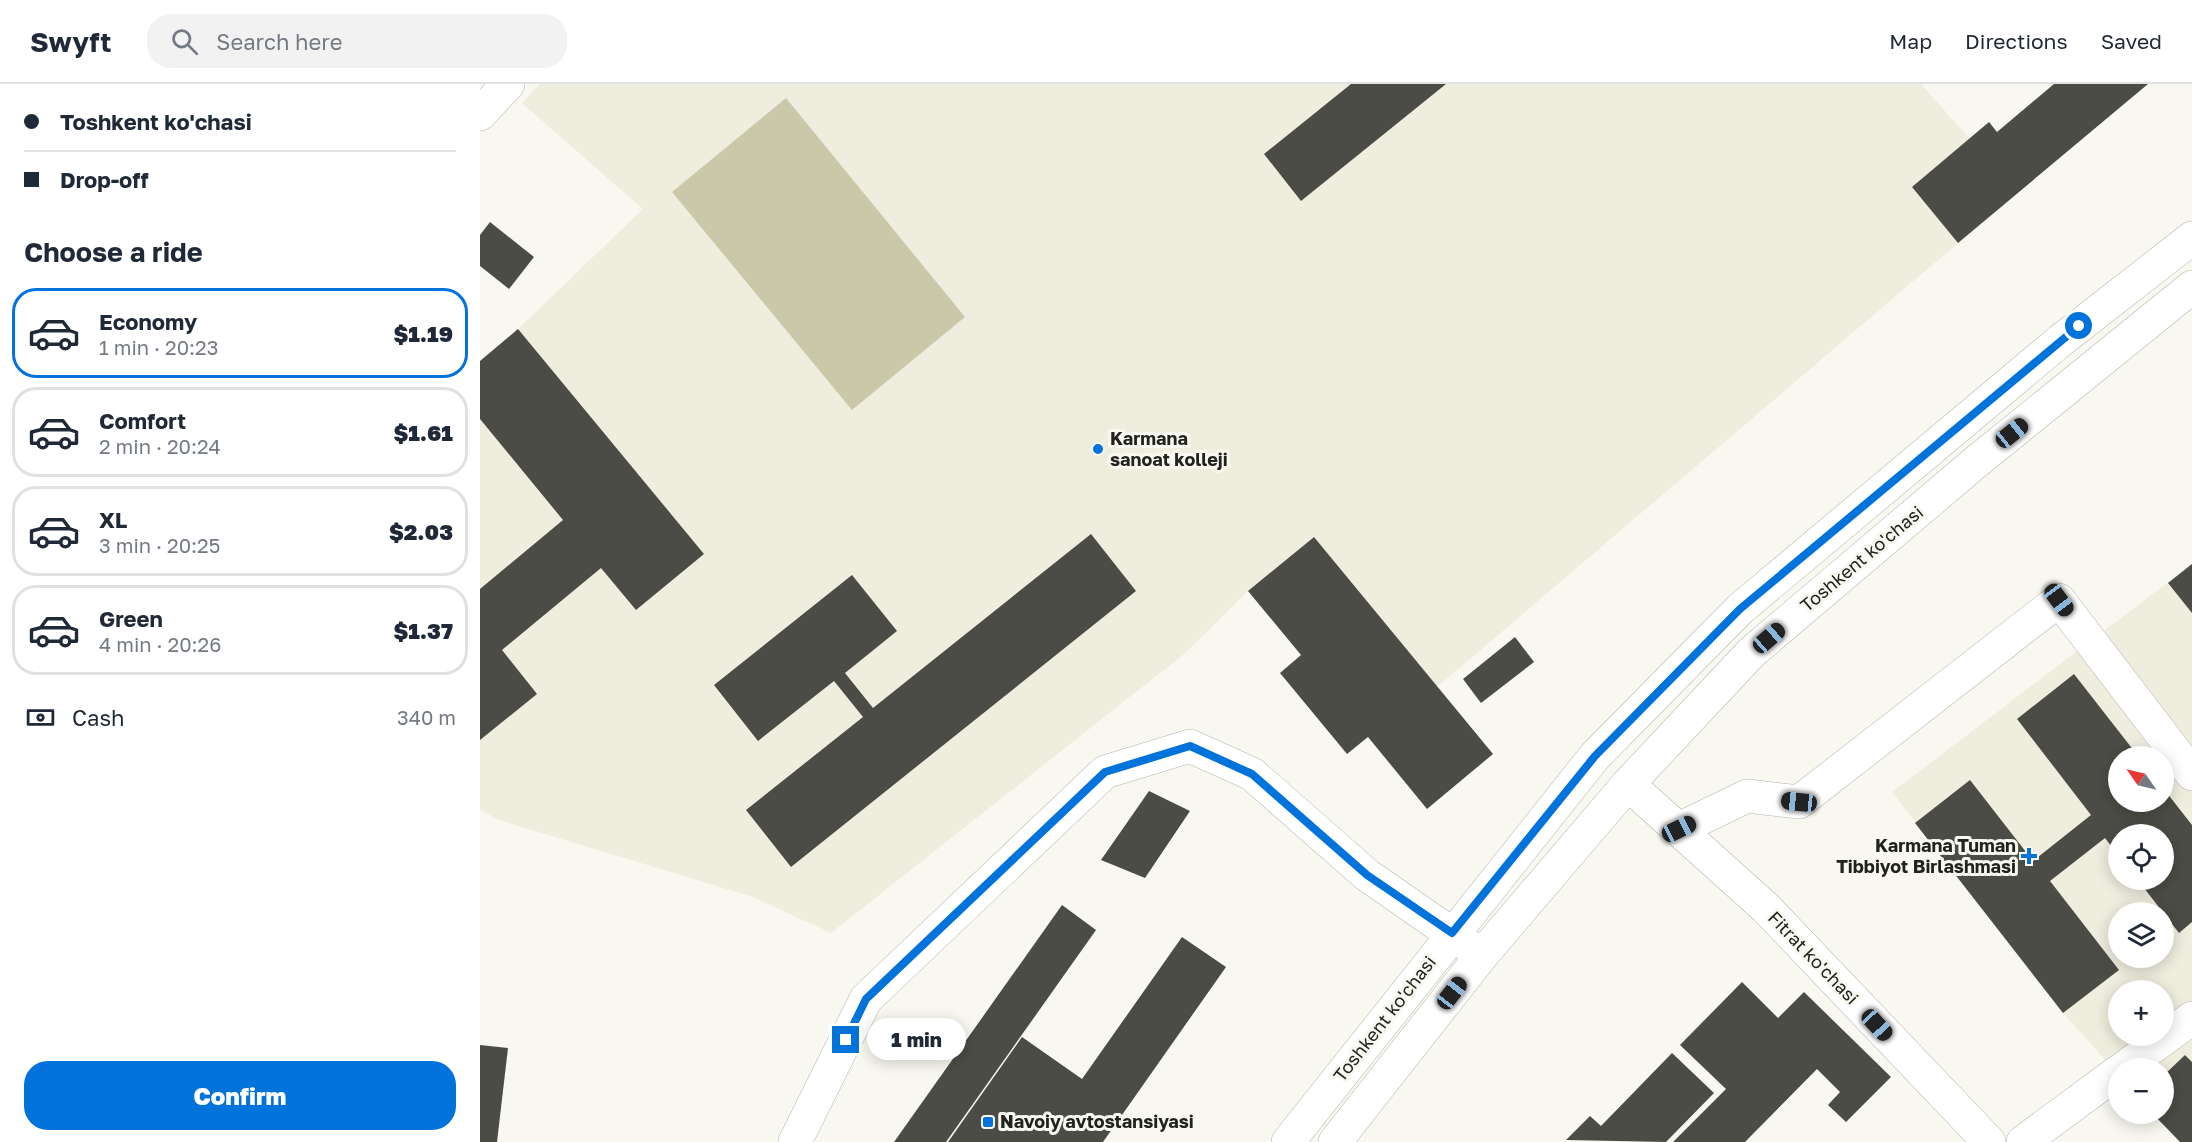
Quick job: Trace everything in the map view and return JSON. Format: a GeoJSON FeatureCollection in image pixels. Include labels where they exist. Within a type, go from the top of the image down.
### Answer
{"type":"FeatureCollection","features":[{"type":"Feature","properties":{"kind":"main road"},"geometry":{"type":"LineString","coordinates":[[480,114],[508,84]]}},
{"type":"Feature","properties":{"kind":"main road","name":"Toshkent ko'chasi"},"geometry":{"type":"LineString","coordinates":[[1288,1142],[1595,756],[1740,609],[2060,341],[2192,238]]}},
{"type":"Feature","properties":{"kind":"main road","name":"Toshkent ko'chasi"},"geometry":{"type":"LineString","coordinates":[[1335,1142],[1482,956],[1628,784],[1752,652],[1976,462],[2192,287]]}},
{"type":"Feature","properties":{"kind":"main road"},"geometry":{"type":"LineString","coordinates":[[1679,829],[1747,796],[1799,802],[2059,600],[2188,760]]}},
{"type":"Feature","properties":{"kind":"main road"},"geometry":{"type":"LineString","coordinates":[[795,1142],[866,999],[1105,772],[1190,746],[1252,774],[1367,875],[1482,956]]}},
{"type":"Feature","properties":{"kind":"main road","name":"Fitrat ko'chasi"},"geometry":{"type":"LineString","coordinates":[[1628,784],[1766,908],[1989,1142]]}},
{"type":"Feature","properties":{"kind":"main road"},"geometry":{"type":"LineString","coordinates":[[2138,1058],[2192,1018]]}},
{"type":"Feature","properties":{"kind":"main road"},"geometry":{"type":"LineString","coordinates":[[2023,1142],[2108,1079]]}},
{"type":"Feature","properties":{"kind":"shaded area","name":"Karmana sanoat kolleji"},"geometry":{"type":"Polygon","coordinates":[[[540,84],[1921,84],[1970,139],[1912,187],[1958,243],[1437,687],[1313,537],[1248,591],[1184,654],[831,933],[753,897],[496,819],[480,809],[480,361],[518,329],[643,209],[522,103],[540,84]]]}},
{"type":"Feature","properties":{"kind":"shaded area","name":"Karmana Tuman Tibbiyot Birlashmasi"},"geometry":{"type":"Polygon","coordinates":[[[2192,564],[2192,1142],[2174,1124],[2174,1058],[2108,1058],[2108,1063],[2063,1013],[1892,792],[2192,564]]]}},
{"type":"Feature","properties":{"kind":"green space"},"geometry":{"type":"Polygon","coordinates":[[[786,98],[965,317],[852,410],[672,192],[786,98]]]}},
{"type":"Feature","properties":{"kind":"building"},"geometry":{"type":"Polygon","coordinates":[[[1351,84],[1446,84],[1301,201],[1264,154],[1351,84]]]}},
{"type":"Feature","properties":{"kind":"building"},"geometry":{"type":"Polygon","coordinates":[[[2054,84],[2148,84],[1958,243],[1912,187],[1989,122],[1997,132],[2054,84]]]}},
{"type":"Feature","properties":{"kind":"building"},"geometry":{"type":"Polygon","coordinates":[[[490,222],[534,257],[509,289],[480,266],[480,235],[490,222]]]}},
{"type":"Feature","properties":{"kind":"building"},"geometry":{"type":"Polygon","coordinates":[[[518,329],[704,554],[636,610],[601,568],[502,650],[537,694],[480,740],[480,589],[563,520],[480,419],[480,361],[518,329]]]}},
{"type":"Feature","properties":{"kind":"building"},"geometry":{"type":"Polygon","coordinates":[[[1091,534],[1136,591],[791,867],[746,810],[863,717],[834,681],[758,741],[714,685],[852,575],[897,631],[845,673],[873,708],[1091,534]]]}},
{"type":"Feature","properties":{"kind":"building"},"geometry":{"type":"Polygon","coordinates":[[[1314,537],[1493,754],[1427,809],[1368,737],[1347,754],[1280,673],[1301,655],[1248,591],[1314,537]]]}},
{"type":"Feature","properties":{"kind":"building"},"geometry":{"type":"Polygon","coordinates":[[[2192,564],[2192,613],[2168,583],[2192,564]]]}},
{"type":"Feature","properties":{"kind":"building"},"geometry":{"type":"Polygon","coordinates":[[[1515,637],[1534,662],[1481,703],[1463,679],[1515,637]]]}},
{"type":"Feature","properties":{"kind":"building"},"geometry":{"type":"Polygon","coordinates":[[[2074,674],[2130,746],[2108,746],[2108,812],[2174,812],[2174,802],[2192,825],[2192,922],[2179,933],[2174,927],[2174,902],[2155,902],[2146,890],[2174,890],[2174,824],[2108,824],[2108,842],[2105,838],[2050,881],[2108,956],[2108,968],[2119,970],[2063,1013],[1915,823],[1970,780],[2033,861],[2091,815],[2017,719],[2074,674]]]}},
{"type":"Feature","properties":{"kind":"building"},"geometry":{"type":"Polygon","coordinates":[[[1149,791],[1190,811],[1145,878],[1101,860],[1149,791]]]}},
{"type":"Feature","properties":{"kind":"building"},"geometry":{"type":"Polygon","coordinates":[[[1062,905],[1096,930],[946,1142],[894,1142],[1062,905]]]}},
{"type":"Feature","properties":{"kind":"building"},"geometry":{"type":"Polygon","coordinates":[[[1182,937],[1226,967],[1103,1142],[948,1142],[1022,1037],[1082,1079],[1182,937]]]}},
{"type":"Feature","properties":{"kind":"building"},"geometry":{"type":"Polygon","coordinates":[[[1742,982],[1778,1018],[1804,992],[1891,1077],[1846,1122],[1828,1105],[1840,1092],[1817,1069],[1745,1142],[1673,1142],[1726,1089],[1680,1045],[1742,982]]]}},
{"type":"Feature","properties":{"kind":"building"},"geometry":{"type":"Polygon","coordinates":[[[480,1045],[508,1048],[497,1142],[480,1142],[480,1045]]]}},
{"type":"Feature","properties":{"kind":"building"},"geometry":{"type":"Polygon","coordinates":[[[1672,1053],[1714,1093],[1666,1142],[1566,1140],[1590,1116],[1601,1126],[1672,1053]]]}},
{"type":"Feature","properties":{"kind":"building"},"geometry":{"type":"Polygon","coordinates":[[[2185,1055],[2192,1062],[2192,1142],[2180,1142],[2163,1124],[2174,1124],[2174,1066],[2185,1055]]]}},
{"type":"Feature","properties":{"kind":"place","name":"Karmana sanoat kolleji"},"geometry":{"type":"Point","coordinates":[1098,449]}},
{"type":"Feature","properties":{"kind":"place","name":"Karmana Tuman Tibbiyot Birlashmasi"},"geometry":{"type":"Point","coordinates":[2029,856]}},
{"type":"Feature","properties":{"kind":"place","name":"Navoiy avtostansiyasi"},"geometry":{"type":"Point","coordinates":[988,1122]}},
{"type":"Feature","properties":{"kind":"route"},"geometry":{"type":"LineString","coordinates":[[846,1040],[866,999],[1105,772],[1190,746],[1252,774],[1367,875],[1452,933],[1595,756],[1740,609],[2079,326]]}}]}
